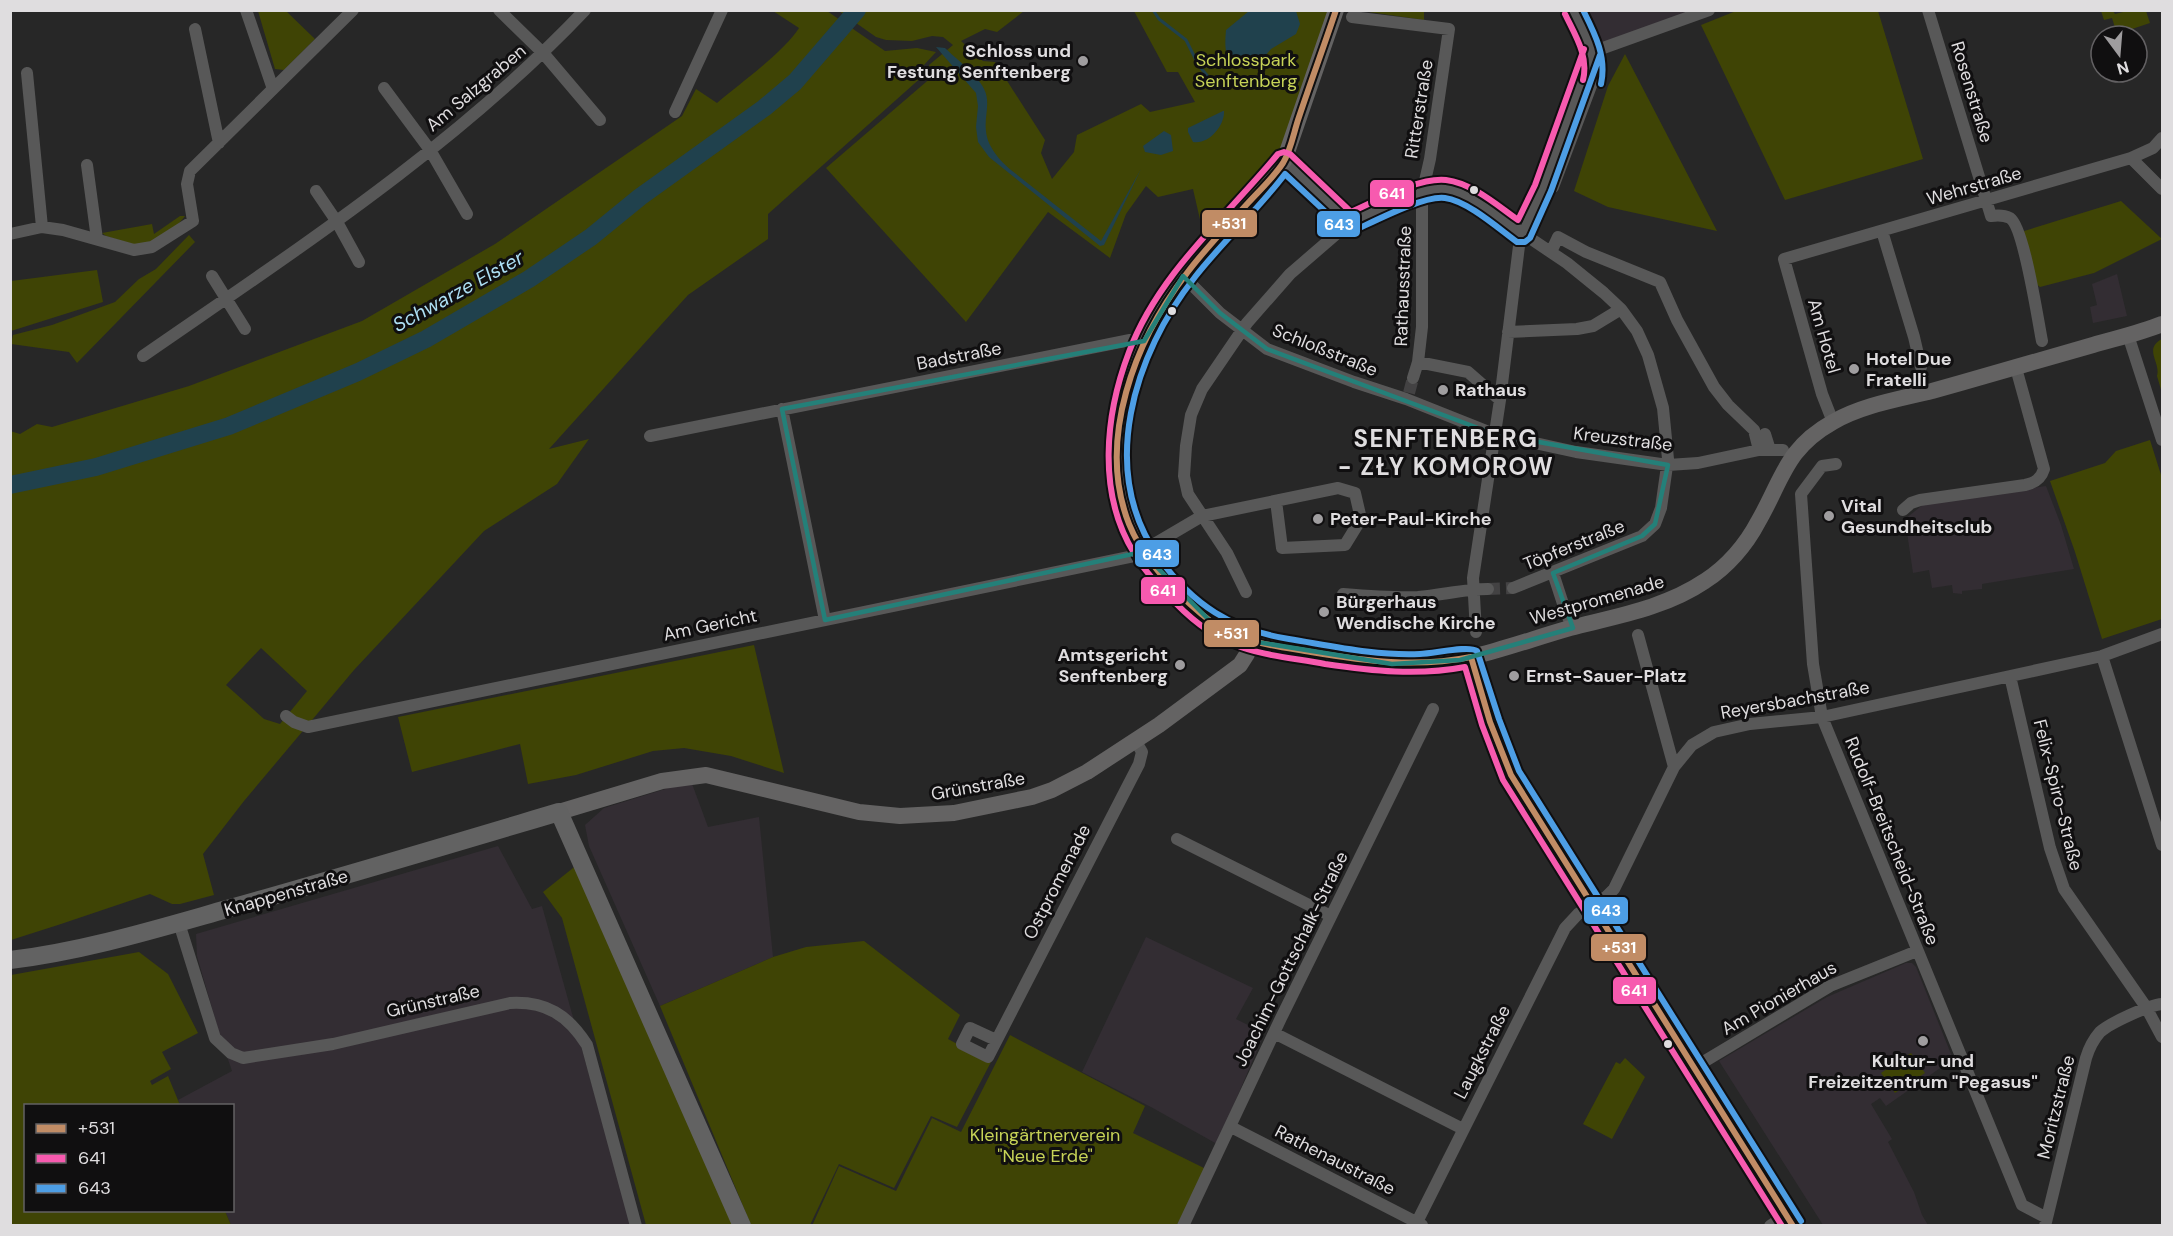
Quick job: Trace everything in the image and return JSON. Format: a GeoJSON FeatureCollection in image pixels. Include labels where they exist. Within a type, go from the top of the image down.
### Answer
{"type":"FeatureCollection","features":[{"type":"Feature","properties":{"kind":"main road","name":"Westpromenade"},"geometry":{"type":"LineString","coordinates":[[1336,10],[1284,161],[1183,276],[1144,342],[1128,383],[1116,454],[1126,516],[1133,536],[1143,551],[1170,586],[1208,619],[1227,631],[1251,641],[1392,664],[1430,664],[1471,657],[1662,604],[1717,573],[1738,551],[1751,533],[1792,456],[1811,436],[1833,422],[1865,409],[2016,368],[2163,324]]}},
{"type":"Feature","properties":{"kind":"main road","name":"Grünstraße"},"geometry":{"type":"LineString","coordinates":[[559,812],[662,781],[706,775],[859,812],[900,816],[954,813],[1032,796],[1052,790],[1087,772],[1136,740],[1240,665],[1251,641]]}},
{"type":"Feature","properties":{"kind":"main road"},"geometry":{"type":"LineString","coordinates":[[1471,657],[1490,723],[1511,775],[1790,1220]]}},
{"type":"Feature","properties":{"kind":"main road"},"geometry":{"type":"LineString","coordinates":[[559,812],[742,1226]]}},
{"type":"Feature","properties":{"kind":"main road","name":"Knappenstraße"},"geometry":{"type":"LineString","coordinates":[[10,960],[77,949],[179,923],[365,871],[559,812]]}},
{"type":"Feature","properties":{"kind":"street"},"geometry":{"type":"LineString","coordinates":[[246,10],[273,89]]}},
{"type":"Feature","properties":{"kind":"street"},"geometry":{"type":"LineString","coordinates":[[10,234],[42,227],[63,230],[135,250],[152,247],[193,221],[187,184],[190,171],[353,10]]}},
{"type":"Feature","properties":{"kind":"street","name":"Am Salzgraben"},"geometry":{"type":"LineString","coordinates":[[499,10],[544,54],[600,120]]}},
{"type":"Feature","properties":{"kind":"street","name":"Am Salzgraben"},"geometry":{"type":"LineString","coordinates":[[143,356],[337,222],[430,150],[544,54],[585,10]]}},
{"type":"Feature","properties":{"kind":"street"},"geometry":{"type":"LineString","coordinates":[[675,112],[722,10]]}},
{"type":"Feature","properties":{"kind":"street"},"geometry":{"type":"LineString","coordinates":[[1476,632],[1485,491],[1512,332],[1515,271],[1522,234],[1543,189],[1553,187],[1594,78],[1592,52],[1573,10]]}},
{"type":"Feature","properties":{"kind":"street"},"geometry":{"type":"LineString","coordinates":[[1592,52],[1709,10]]}},
{"type":"Feature","properties":{"kind":"street","name":"Rosenstraße"},"geometry":{"type":"LineString","coordinates":[[1928,10],[1987,201]]}},
{"type":"Feature","properties":{"kind":"street","name":"Ritterstraße"},"geometry":{"type":"LineString","coordinates":[[1352,17],[1449,29],[1430,159],[1422,194]]}},
{"type":"Feature","properties":{"kind":"street"},"geometry":{"type":"LineString","coordinates":[[195,29],[219,143]]}},
{"type":"Feature","properties":{"kind":"street"},"geometry":{"type":"LineString","coordinates":[[27,73],[42,227]]}},
{"type":"Feature","properties":{"kind":"street","name":"Am Salzgraben"},"geometry":{"type":"LineString","coordinates":[[384,88],[430,150],[467,214]]}},
{"type":"Feature","properties":{"kind":"street","name":"Wehrstraße"},"geometry":{"type":"LineString","coordinates":[[1784,259],[2131,158],[2153,148],[2163,138]]}},
{"type":"Feature","properties":{"kind":"street"},"geometry":{"type":"LineString","coordinates":[[2131,158],[2163,189]]}},
{"type":"Feature","properties":{"kind":"street"},"geometry":{"type":"LineString","coordinates":[[1284,161],[1349,223]]}},
{"type":"Feature","properties":{"kind":"street"},"geometry":{"type":"LineString","coordinates":[[87,165],[97,239]]}},
{"type":"Feature","properties":{"kind":"street"},"geometry":{"type":"LineString","coordinates":[[1246,592],[1227,553],[1188,494],[1184,476],[1191,415],[1202,389],[1242,330],[1290,274],[1349,223],[1436,189],[1446,189],[1456,193],[1497,216],[1522,234]]}},
{"type":"Feature","properties":{"kind":"street"},"geometry":{"type":"LineString","coordinates":[[316,191],[337,222],[359,262]]}},
{"type":"Feature","properties":{"kind":"street","name":"Rathausstraße"},"geometry":{"type":"LineString","coordinates":[[1413,378],[1420,362],[1422,327],[1424,276],[1422,194]]}},
{"type":"Feature","properties":{"kind":"street"},"geometry":{"type":"LineString","coordinates":[[1987,201],[1991,216],[2003,215],[2014,223],[2030,275],[2042,341]]}},
{"type":"Feature","properties":{"kind":"street"},"geometry":{"type":"LineString","coordinates":[[1882,231],[1921,367]]}},
{"type":"Feature","properties":{"kind":"street","name":"Töpferstraße"},"geometry":{"type":"LineString","coordinates":[[1514,588],[1642,536],[1655,524],[1661,508],[1667,465],[1663,408],[1648,355],[1636,331],[1621,309],[1588,278],[1522,234]]}},
{"type":"Feature","properties":{"kind":"street"},"geometry":{"type":"LineString","coordinates":[[1551,252],[1558,237],[1586,252],[1660,282],[1677,320],[1714,387],[1728,405],[1760,435],[1765,450]]}},
{"type":"Feature","properties":{"kind":"street","name":"Am Hotel"},"geometry":{"type":"LineString","coordinates":[[1784,259],[1822,394],[1833,422]]}},
{"type":"Feature","properties":{"kind":"street"},"geometry":{"type":"LineString","coordinates":[[212,276],[245,329]]}},
{"type":"Feature","properties":{"kind":"street","name":"Schloßstraße"},"geometry":{"type":"LineString","coordinates":[[1183,276],[1220,313],[1267,349],[1354,382],[1407,396],[1494,434]]}},
{"type":"Feature","properties":{"kind":"street"},"geometry":{"type":"LineString","coordinates":[[1512,332],[1577,329],[1593,326],[1621,309]]}},
{"type":"Feature","properties":{"kind":"street"},"geometry":{"type":"LineString","coordinates":[[2128,335],[2163,440]]}},
{"type":"Feature","properties":{"kind":"street","name":"Badstraße"},"geometry":{"type":"LineString","coordinates":[[650,436],[1130,340],[1144,342]]}},
{"type":"Feature","properties":{"kind":"street"},"geometry":{"type":"LineString","coordinates":[[1420,362],[1468,372],[1500,400]]}},
{"type":"Feature","properties":{"kind":"street"},"geometry":{"type":"LineString","coordinates":[[1903,510],[1911,503],[1920,500],[2025,485],[2037,481],[2042,476],[2044,469],[2016,368]]}},
{"type":"Feature","properties":{"kind":"street"},"geometry":{"type":"LineString","coordinates":[[782,410],[825,620]]}},
{"type":"Feature","properties":{"kind":"street","name":"Kreuzstraße"},"geometry":{"type":"LineString","coordinates":[[1494,434],[1576,452],[1667,465],[1698,463],[1765,450],[1783,450]]}},
{"type":"Feature","properties":{"kind":"street","name":"Rudolf-Breitscheid-Straße"},"geometry":{"type":"LineString","coordinates":[[1836,464],[1822,466],[1801,494],[1813,664],[1822,717],[2022,1205],[2046,1222]]}},
{"type":"Feature","properties":{"kind":"street","name":"Am Gericht"},"geometry":{"type":"LineString","coordinates":[[286,716],[308,727],[1134,556],[1202,516],[1338,488],[1355,493],[1361,519],[1345,545],[1282,548],[1276,501]]}},
{"type":"Feature","properties":{"kind":"street"},"geometry":{"type":"LineString","coordinates":[[1553,573],[1573,628]]}},
{"type":"Feature","properties":{"kind":"street"},"geometry":{"type":"LineString","coordinates":[[1343,594],[1419,597],[1477,589]]}},
{"type":"Feature","properties":{"kind":"street","name":"Reyersbachstraße"},"geometry":{"type":"LineString","coordinates":[[1593,905],[1614,889],[1674,767],[1692,745],[1714,732],[1750,724],[1822,717],[2102,656],[2163,634]]}},
{"type":"Feature","properties":{"kind":"street"},"geometry":{"type":"LineString","coordinates":[[1638,635],[1674,767]]}},
{"type":"Feature","properties":{"kind":"street"},"geometry":{"type":"LineString","coordinates":[[2102,656],[2163,845]]}},
{"type":"Feature","properties":{"kind":"street","name":"Felix-Spiro-Straße"},"geometry":{"type":"LineString","coordinates":[[2010,676],[2050,848],[2064,889],[2146,1007],[2163,1037]]}},
{"type":"Feature","properties":{"kind":"street","name":"Joachim-Gottschalk-Straße"},"geometry":{"type":"LineString","coordinates":[[1183,1226],[1274,1033],[1433,709]]}},
{"type":"Feature","properties":{"kind":"street","name":"Ostpromenade"},"geometry":{"type":"LineString","coordinates":[[996,1040],[1139,764],[1142,752],[1136,740]]}},
{"type":"Feature","properties":{"kind":"street"},"geometry":{"type":"LineString","coordinates":[[1177,839],[1331,916]]}},
{"type":"Feature","properties":{"kind":"street","name":"Laugkstraße"},"geometry":{"type":"LineString","coordinates":[[1418,1224],[1463,1129],[1565,928],[1578,914],[1593,905]]}},
{"type":"Feature","properties":{"kind":"street","name":"Grünstraße"},"geometry":{"type":"LineString","coordinates":[[179,923],[215,1038],[231,1053],[243,1058],[333,1044],[510,1003],[542,1005],[564,1018],[576,1028],[587,1045],[636,1226]]}},
{"type":"Feature","properties":{"kind":"street","name":"Am Pionierhaus"},"geometry":{"type":"LineString","coordinates":[[1695,1067],[1830,986],[1917,951]]}},
{"type":"Feature","properties":{"kind":"street","name":"Moritzstraße"},"geometry":{"type":"LineString","coordinates":[[2046,1222],[2091,1044],[2102,1031],[2146,1007],[2163,1004]]}},
{"type":"Feature","properties":{"kind":"street"},"geometry":{"type":"LineString","coordinates":[[1274,1033],[1463,1129]]}},
{"type":"Feature","properties":{"kind":"street","name":"Rathenaustraße"},"geometry":{"type":"LineString","coordinates":[[1231,1127],[1418,1224]]}},
{"type":"Feature","properties":{"kind":"street"},"geometry":{"type":"LineString","coordinates":[[1770,1226],[1790,1220]]}},
{"type":"Feature","properties":{"kind":"highlighted area"},"geometry":{"type":"Polygon","coordinates":[[[1183,276],[1220,313],[1267,349],[1494,434],[1668,465],[1655,524],[1642,536],[1553,573],[1573,628],[1460,660],[1392,664],[1251,641],[1208,619],[1142,552],[825,620],[782,409],[1144,341],[1183,276]]]}},
{"type":"Feature","properties":{"kind":"shaded area"},"geometry":{"type":"Polygon","coordinates":[[[1578,11],[1698,11],[1595,48],[1578,11]]]}},
{"type":"Feature","properties":{"kind":"shaded area"},"geometry":{"type":"Polygon","coordinates":[[[2117,274],[2127,316],[2093,323],[2090,307],[2097,305],[2092,284],[2117,274]]]}},
{"type":"Feature","properties":{"kind":"shaded area"},"geometry":{"type":"Polygon","coordinates":[[[2046,486],[2074,569],[1982,584],[1982,589],[1962,591],[1962,594],[1953,593],[1952,585],[1932,588],[1929,570],[1913,573],[1905,519],[1925,503],[2046,486]]]}},
{"type":"Feature","properties":{"kind":"shaded area"},"geometry":{"type":"Polygon","coordinates":[[[691,781],[708,827],[759,817],[773,957],[660,1006],[589,846],[585,825],[604,808],[691,781]]]}},
{"type":"Feature","properties":{"kind":"shaded area"},"geometry":{"type":"Polygon","coordinates":[[[498,846],[532,909],[542,906],[631,1225],[231,1225],[225,1212],[234,1212],[234,1104],[180,1104],[178,1100],[232,1071],[197,956],[196,934],[498,846]]]}},
{"type":"Feature","properties":{"kind":"shaded area"},"geometry":{"type":"Polygon","coordinates":[[[1146,937],[1253,988],[1236,1019],[1254,1028],[1261,1041],[1217,1144],[1082,1072],[1146,937]]]}},
{"type":"Feature","properties":{"kind":"shaded area"},"geometry":{"type":"Polygon","coordinates":[[[1906,963],[1912,963],[1916,967],[1953,1059],[1886,1106],[1880,1098],[1871,1104],[1892,1139],[1888,1142],[1928,1225],[1823,1225],[1719,1061],[1827,997],[1906,963]]]}},
{"type":"Feature","properties":{"kind":"green space"},"geometry":{"type":"Polygon","coordinates":[[[258,11],[286,11],[315,39],[284,70],[275,69],[258,11]]]}},
{"type":"Feature","properties":{"kind":"green space"},"geometry":{"type":"Polygon","coordinates":[[[773,11],[827,11],[885,51],[917,48],[936,52],[924,65],[924,75],[768,214],[768,239],[688,295],[549,449],[589,439],[557,484],[484,531],[354,670],[244,801],[203,854],[214,895],[172,904],[150,894],[11,940],[10,431],[20,434],[37,424],[52,427],[189,386],[362,321],[495,244],[682,116],[696,89],[717,103],[773,57],[799,28],[773,11]],[[261,648],[226,685],[264,719],[280,724],[307,691],[261,648]]]}},
{"type":"Feature","properties":{"kind":"green space","name":"Schlosspark Senftenberg"},"geometry":{"type":"Polygon","coordinates":[[[839,11],[1024,11],[997,32],[985,29],[961,41],[983,61],[995,62],[1045,140],[1041,153],[1052,179],[1074,152],[1077,135],[1141,104],[1150,112],[1195,102],[1178,72],[1167,72],[1134,11],[1330,11],[1282,150],[1268,176],[1209,240],[1204,237],[1193,189],[1158,197],[1146,186],[1126,214],[1110,258],[1048,212],[966,322],[826,168],[933,76],[929,65],[953,45],[943,37],[932,36],[912,41],[886,40],[876,37],[839,11]]]}},
{"type":"Feature","properties":{"kind":"green space"},"geometry":{"type":"Polygon","coordinates":[[[1362,11],[1424,11],[1424,20],[1362,11]]]}},
{"type":"Feature","properties":{"kind":"green space"},"geometry":{"type":"Polygon","coordinates":[[[1736,11],[1878,11],[1923,159],[1785,200],[1701,25],[1736,11]]]}},
{"type":"Feature","properties":{"kind":"green space"},"geometry":{"type":"Polygon","coordinates":[[[2101,11],[2113,11],[2115,14],[2127,11],[2146,11],[2150,23],[2114,24],[2112,18],[2104,20],[2101,11]]]}},
{"type":"Feature","properties":{"kind":"green space"},"geometry":{"type":"Polygon","coordinates":[[[1625,54],[1717,231],[1608,207],[1574,191],[1608,86],[1625,54]]]}},
{"type":"Feature","properties":{"kind":"green space"},"geometry":{"type":"Polygon","coordinates":[[[2121,201],[2162,239],[2094,273],[2040,287],[2035,283],[2021,232],[2121,201]]]}},
{"type":"Feature","properties":{"kind":"green space"},"geometry":{"type":"Polygon","coordinates":[[[180,216],[185,216],[171,231],[145,245],[126,243],[102,233],[152,224],[154,234],[180,216]]]}},
{"type":"Feature","properties":{"kind":"green space"},"geometry":{"type":"Polygon","coordinates":[[[189,235],[195,242],[77,363],[69,352],[11,344],[13,335],[52,325],[115,302],[139,279],[156,269],[189,235]]]}},
{"type":"Feature","properties":{"kind":"green space"},"geometry":{"type":"Polygon","coordinates":[[[97,270],[103,302],[11,331],[11,281],[97,270]]]}},
{"type":"Feature","properties":{"kind":"green space"},"geometry":{"type":"Polygon","coordinates":[[[2162,339],[2162,393],[2153,351],[2156,343],[2162,339]]]}},
{"type":"Feature","properties":{"kind":"green space"},"geometry":{"type":"Polygon","coordinates":[[[2150,440],[2162,478],[2162,619],[2102,639],[2050,481],[2105,463],[2116,451],[2150,440]]]}},
{"type":"Feature","properties":{"kind":"green space"},"geometry":{"type":"Polygon","coordinates":[[[754,645],[784,773],[731,756],[684,748],[653,751],[576,775],[528,784],[520,744],[412,772],[398,717],[754,645]]]}},
{"type":"Feature","properties":{"kind":"green space"},"geometry":{"type":"Polygon","coordinates":[[[578,864],[737,1225],[646,1225],[562,918],[543,892],[578,864]]]}},
{"type":"Feature","properties":{"kind":"green space"},"geometry":{"type":"Polygon","coordinates":[[[864,941],[960,1015],[948,1039],[991,1062],[957,1127],[931,1116],[894,1188],[839,1164],[810,1225],[751,1225],[660,1006],[773,957],[806,947],[864,941]]]}},
{"type":"Feature","properties":{"kind":"green space"},"geometry":{"type":"Polygon","coordinates":[[[139,952],[168,974],[198,1033],[162,1052],[171,1069],[150,1081],[152,1085],[168,1076],[180,1104],[24,1104],[24,1212],[225,1212],[231,1225],[11,1225],[11,975],[139,952]]]}},
{"type":"Feature","properties":{"kind":"green space","name":"Kleingärtnerverein \"Neue Erde\""},"geometry":{"type":"Polygon","coordinates":[[[1010,1035],[1145,1106],[1133,1133],[1206,1169],[1177,1225],[812,1226],[839,1166],[896,1191],[932,1118],[961,1132],[1010,1035]]]}},
{"type":"Feature","properties":{"kind":"green space"},"geometry":{"type":"Polygon","coordinates":[[[1911,1053],[1925,1073],[1895,1093],[1881,1073],[1911,1053]]]}},
{"type":"Feature","properties":{"kind":"green space"},"geometry":{"type":"Polygon","coordinates":[[[1625,1058],[1645,1077],[1612,1139],[1583,1124],[1616,1062],[1620,1064],[1625,1058]]]}},
{"type":"Feature","properties":{"kind":"water"},"geometry":{"type":"Polygon","coordinates":[[[1249,11],[1296,11],[1300,24],[1296,34],[1271,49],[1259,63],[1249,69],[1231,61],[1225,45],[1226,30],[1249,11]]]}},
{"type":"Feature","properties":{"kind":"water"},"geometry":{"type":"Polygon","coordinates":[[[936,47],[945,48],[981,84],[987,99],[987,137],[991,148],[999,158],[1101,241],[1141,169],[1104,245],[1100,246],[989,157],[978,142],[976,93],[936,47]]]}},
{"type":"Feature","properties":{"kind":"water"},"geometry":{"type":"Polygon","coordinates":[[[1224,111],[1222,122],[1215,133],[1205,140],[1193,142],[1188,128],[1224,111]]]}},
{"type":"Feature","properties":{"kind":"water"},"geometry":{"type":"Polygon","coordinates":[[[1164,131],[1171,135],[1173,151],[1161,155],[1145,152],[1143,146],[1164,131]]]}},
{"type":"Feature","properties":{"kind":"waterway","name":"Schwarze Elster"},"geometry":{"type":"LineString","coordinates":[[10,485],[96,467],[229,426],[358,372],[426,339],[529,279],[591,237],[640,197],[764,108],[795,82],[857,10]]}},
{"type":"Feature","properties":{"kind":"waterway"},"geometry":{"type":"LineString","coordinates":[[1153,10],[1159,19],[1186,40],[1199,66],[1217,87]]}},
{"type":"Feature","properties":{"kind":"waterway"},"geometry":{"type":"LineString","coordinates":[[1201,66],[1212,66],[1230,60]]}},
{"type":"Feature","properties":{"kind":"tunnel"},"geometry":{"type":"LineString","coordinates":[[1409,393],[1413,378]]}},
{"type":"Feature","properties":{"kind":"tunnel"},"geometry":{"type":"LineString","coordinates":[[1488,589],[1513,588]]}},
{"type":"Feature","properties":{"kind":"transit line","name":"+531"},"geometry":{"type":"LineString","coordinates":[[1336,10],[1286,158],[1271,179],[1187,273],[1151,329],[1137,360],[1126,392],[1119,425],[1117,459],[1120,492],[1134,536],[1155,568],[1195,609],[1226,631],[1267,644],[1371,660],[1410,663],[1471,657]]}},
{"type":"Feature","properties":{"kind":"transit line","name":"643"},"geometry":{"type":"LineString","coordinates":[[1583,10],[1596,37],[1601,55],[1601,84]]}},
{"type":"Feature","properties":{"kind":"transit line","name":"641"},"geometry":{"type":"LineString","coordinates":[[1565,14],[1583,54],[1583,80]]}},
{"type":"Feature","properties":{"kind":"transit line","name":"641"},"geometry":{"type":"LineString","coordinates":[[1584,49],[1535,185],[1518,220],[1475,190],[1446,180],[1423,182],[1411,186],[1351,212],[1290,154],[1284,152],[1278,154],[1195,247],[1157,297],[1142,324],[1121,376],[1110,427],[1110,480],[1114,505],[1122,530],[1141,564],[1182,610],[1223,640],[1267,654],[1360,669],[1412,672],[1465,667],[1482,725],[1503,780],[1782,1226]]}},
{"type":"Feature","properties":{"kind":"transit line","name":"643"},"geometry":{"type":"LineString","coordinates":[[1600,55],[1551,191],[1530,238],[1525,242],[1517,242],[1473,210],[1445,198],[1436,198],[1412,205],[1347,232],[1285,174],[1195,277],[1173,308],[1155,341],[1140,377],[1131,413],[1127,451],[1130,488],[1140,524],[1159,558],[1172,575],[1200,602],[1232,622],[1268,635],[1371,652],[1426,654],[1466,649],[1477,651],[1519,771],[1801,1221]]}},
{"type":"Feature","properties":{"kind":"transit line","name":"+531"},"geometry":{"type":"LineString","coordinates":[[1471,657],[1490,722],[1511,775],[1793,1226]]}},
{"type":"Feature","properties":{"kind":"place","name":"Schloss und Festung Senftenberg"},"geometry":{"type":"Point","coordinates":[1083,61]}},
{"type":"Feature","properties":{"kind":"place","name":"Hotel Due Fratelli"},"geometry":{"type":"Point","coordinates":[1854,369]}},
{"type":"Feature","properties":{"kind":"place","name":"Rathaus"},"geometry":{"type":"Point","coordinates":[1443,390]}},
{"type":"Feature","properties":{"kind":"place","name":"Vital Gesundheitsclub"},"geometry":{"type":"Point","coordinates":[1829,516]}},
{"type":"Feature","properties":{"kind":"place","name":"Peter-Paul-Kirche"},"geometry":{"type":"Point","coordinates":[1318,519]}},
{"type":"Feature","properties":{"kind":"place","name":"Bürgerhaus Wendische Kirche"},"geometry":{"type":"Point","coordinates":[1324,612]}},
{"type":"Feature","properties":{"kind":"place","name":"Amtsgericht Senftenberg"},"geometry":{"type":"Point","coordinates":[1180,665]}},
{"type":"Feature","properties":{"kind":"place","name":"Ernst-Sauer-Platz"},"geometry":{"type":"Point","coordinates":[1514,676]}},
{"type":"Feature","properties":{"kind":"place","name":"Kultur- und Freizeitzentrum \"Pegasus\""},"geometry":{"type":"Point","coordinates":[1923,1041]}},
{"type":"Feature","properties":{"kind":"district","name":"SENFTENBERG - ZŁY KOMOROW"},"geometry":{"type":"Point","coordinates":[1446,452]}}]}
